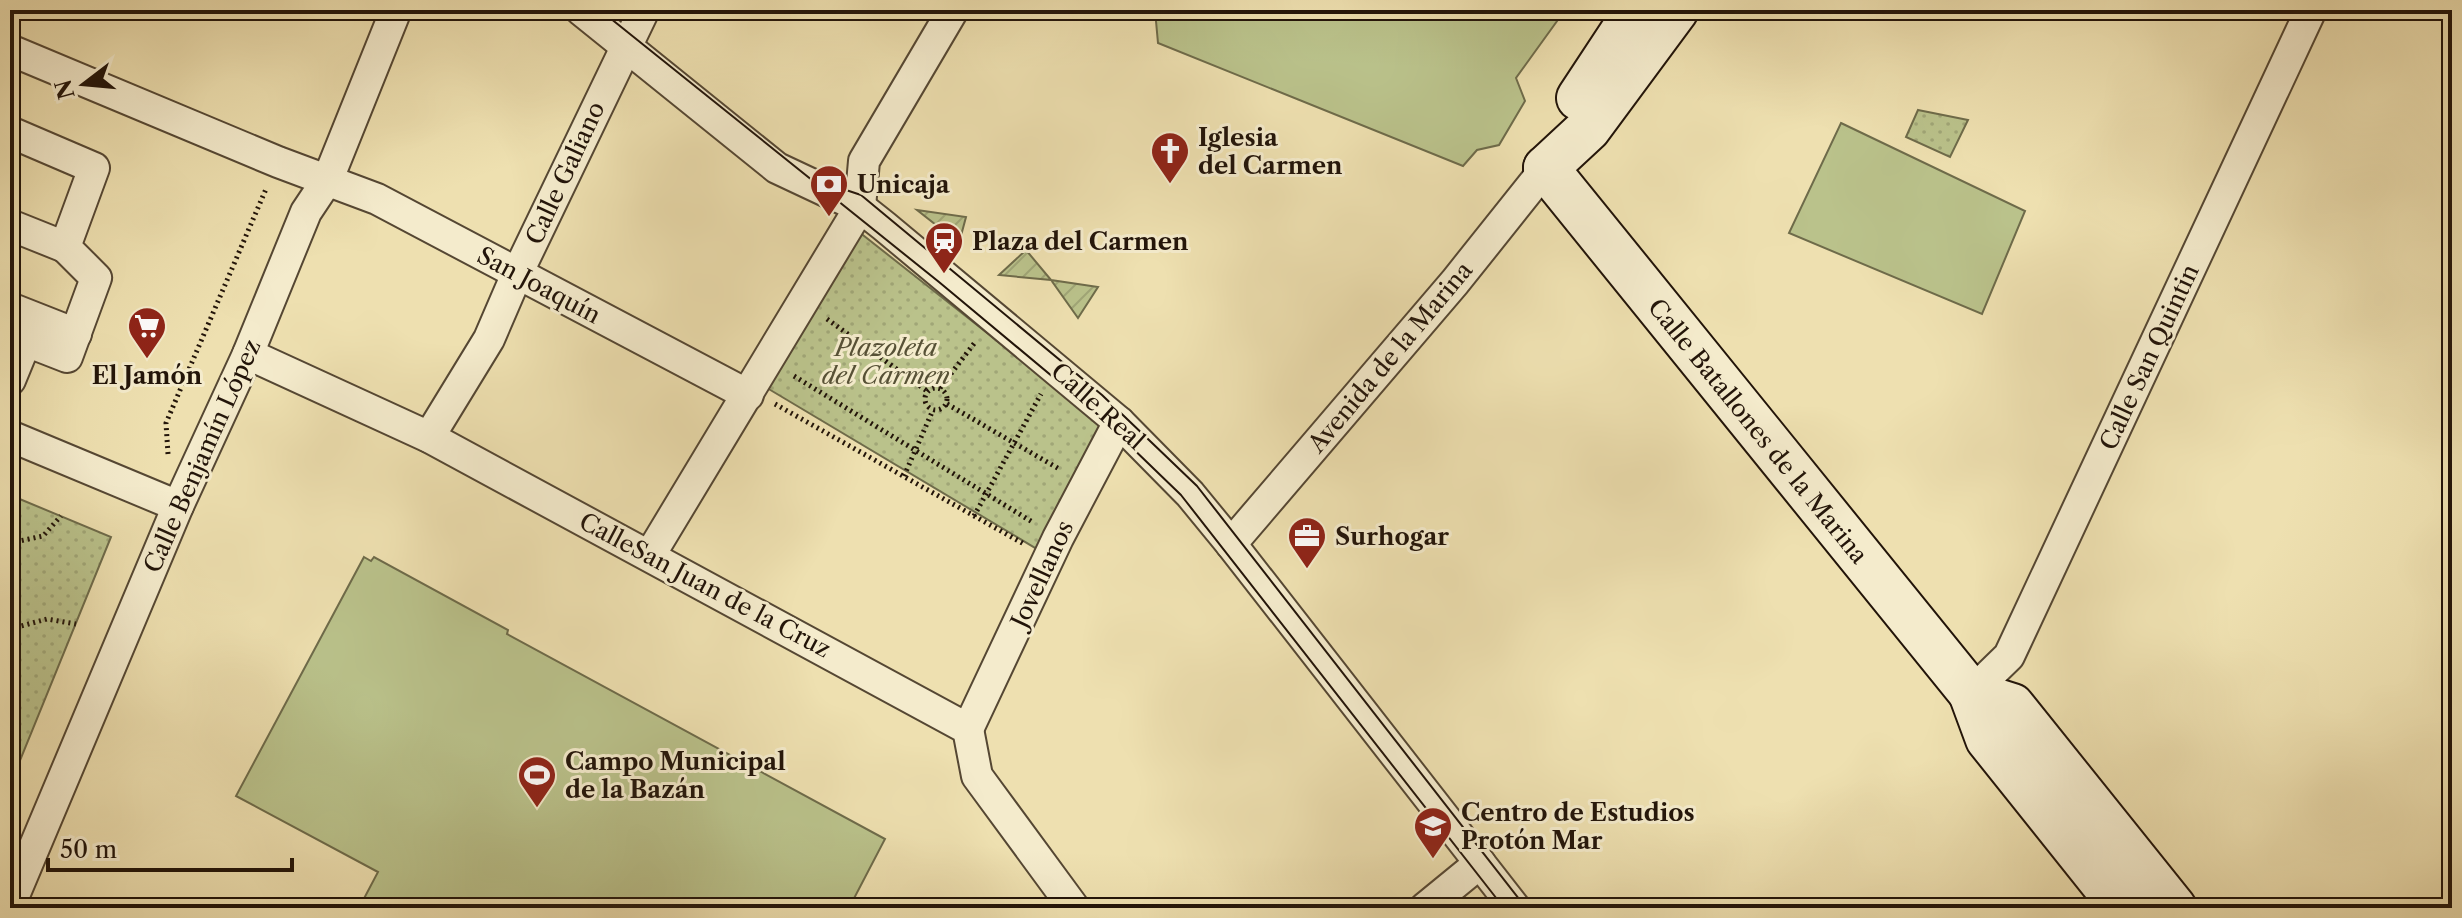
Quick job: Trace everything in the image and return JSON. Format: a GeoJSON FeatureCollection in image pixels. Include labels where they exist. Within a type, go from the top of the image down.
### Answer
{"type":"FeatureCollection","features":[{"type":"Feature","properties":{"kind":"street","name":"Calle Benjamín López"},"geometry":{"type":"LineString","coordinates":[[10,905],[178,506],[248,354],[306,212],[328,179],[396,10]]}},
{"type":"Feature","properties":{"kind":"street","name":"Calle Real"},"geometry":{"type":"LineString","coordinates":[[581,10],[634,30],[777,168],[860,207],[1119,422],[1190,494],[1231,544],[1515,908]]}},
{"type":"Feature","properties":{"kind":"street"},"geometry":{"type":"LineString","coordinates":[[650,555],[860,207],[864,161],[953,10]]}},
{"type":"Feature","properties":{"kind":"street","name":"Avenida de la Marina"},"geometry":{"type":"LineString","coordinates":[[1546,168],[1568,115],[1637,10]]}},
{"type":"Feature","properties":{"kind":"street","name":"Avenida de la Marina"},"geometry":{"type":"LineString","coordinates":[[1231,544],[1455,282],[1546,168],[1588,129],[1676,10]]}},
{"type":"Feature","properties":{"kind":"street","name":"Calle San Quintin"},"geometry":{"type":"LineString","coordinates":[[1971,693],[2009,656],[2311,10]]}},
{"type":"Feature","properties":{"kind":"street","name":"Calle Galiano"},"geometry":{"type":"LineString","coordinates":[[429,437],[489,339],[634,30]]}},
{"type":"Feature","properties":{"kind":"street","name":"San Joaquín"},"geometry":{"type":"LineString","coordinates":[[10,50],[278,162],[377,199],[748,395]]}},
{"type":"Feature","properties":{"kind":"street"},"geometry":{"type":"LineString","coordinates":[[10,132],[94,168],[65,247]]}},
{"type":"Feature","properties":{"kind":"street","name":"Calle Batallones de la Marina"},"geometry":{"type":"LineString","coordinates":[[1546,168],[1971,693]]}},
{"type":"Feature","properties":{"kind":"street"},"geometry":{"type":"LineString","coordinates":[[10,225],[65,247],[96,278],[67,357],[26,341],[10,380]]}},
{"type":"Feature","properties":{"kind":"street"},"geometry":{"type":"LineString","coordinates":[[10,308],[76,334]]}},
{"type":"Feature","properties":{"kind":"street","name":"CalleSan Juan de la Cruz"},"geometry":{"type":"LineString","coordinates":[[248,354],[429,437],[968,729]]}},
{"type":"Feature","properties":{"kind":"street","name":"Jovellanos"},"geometry":{"type":"LineString","coordinates":[[968,729],[1053,548],[1119,422]]}},
{"type":"Feature","properties":{"kind":"street"},"geometry":{"type":"LineString","coordinates":[[10,436],[178,506]]}},
{"type":"Feature","properties":{"kind":"street"},"geometry":{"type":"LineString","coordinates":[[1971,693],[1988,739],[2123,908]]}},
{"type":"Feature","properties":{"kind":"street"},"geometry":{"type":"LineString","coordinates":[[1971,693],[2012,706],[2174,908]]}},
{"type":"Feature","properties":{"kind":"street"},"geometry":{"type":"LineString","coordinates":[[968,729],[977,776],[1074,908]]}},
{"type":"Feature","properties":{"kind":"street"},"geometry":{"type":"LineString","coordinates":[[1425,908],[1480,863]]}},
{"type":"Feature","properties":{"kind":"path"},"geometry":{"type":"LineString","coordinates":[[804,302],[927,391]]}},
{"type":"Feature","properties":{"kind":"path"},"geometry":{"type":"LineString","coordinates":[[940,388],[994,317]]}},
{"type":"Feature","properties":{"kind":"path"},"geometry":{"type":"LineString","coordinates":[[769,361],[986,494],[1053,548]]}},
{"type":"Feature","properties":{"kind":"path"},"geometry":{"type":"LineString","coordinates":[[974,516],[1055,366]]}},
{"type":"Feature","properties":{"kind":"path"},"geometry":{"type":"LineString","coordinates":[[927,391],[940,388],[946,393],[947,404]]}},
{"type":"Feature","properties":{"kind":"path"},"geometry":{"type":"LineString","coordinates":[[927,391],[925,402],[933,410],[941,410],[947,404]]}},
{"type":"Feature","properties":{"kind":"path"},"geometry":{"type":"LineString","coordinates":[[748,395],[780,406],[974,516],[1053,548]]}},
{"type":"Feature","properties":{"kind":"path"},"geometry":{"type":"LineString","coordinates":[[947,404],[1086,485]]}},
{"type":"Feature","properties":{"kind":"path"},"geometry":{"type":"LineString","coordinates":[[904,476],[933,410]]}},
{"type":"Feature","properties":{"kind":"path"},"geometry":{"type":"LineString","coordinates":[[10,543],[43,536],[61,516]]}},
{"type":"Feature","properties":{"kind":"path"},"geometry":{"type":"LineString","coordinates":[[10,629],[47,619],[76,624]]}},
{"type":"Feature","properties":{"kind":"green space"},"geometry":{"type":"Polygon","coordinates":[[[1155,10],[1565,10],[1516,78],[1525,101],[1499,145],[1477,150],[1463,166],[1158,43],[1155,10]]]}},
{"type":"Feature","properties":{"kind":"green space"},"geometry":{"type":"Polygon","coordinates":[[[1918,110],[1968,120],[1950,157],[1906,137],[1918,110]]]}},
{"type":"Feature","properties":{"kind":"green space"},"geometry":{"type":"Polygon","coordinates":[[[1841,123],[2025,211],[1982,314],[1789,233],[1841,123]]]}},
{"type":"Feature","properties":{"kind":"green space"},"geometry":{"type":"Polygon","coordinates":[[[917,210],[966,217],[959,243],[917,210]]]}},
{"type":"Feature","properties":{"kind":"green space","name":"Plazoleta del Carmen"},"geometry":{"type":"Polygon","coordinates":[[[854,228],[1109,429],[1047,555],[767,388],[854,228]]]}},
{"type":"Feature","properties":{"kind":"green space"},"geometry":{"type":"Polygon","coordinates":[[[1026,250],[1051,280],[999,275],[1026,250]]]}},
{"type":"Feature","properties":{"kind":"green space"},"geometry":{"type":"Polygon","coordinates":[[[1051,280],[1098,287],[1078,318],[1051,280]]]}},
{"type":"Feature","properties":{"kind":"green space"},"geometry":{"type":"Polygon","coordinates":[[[10,495],[111,537],[10,785],[10,495]]]}},
{"type":"Feature","properties":{"kind":"green space"},"geometry":{"type":"Polygon","coordinates":[[[364,557],[371,561],[374,557],[508,630],[507,634],[885,839],[849,908],[359,908],[378,872],[236,796],[364,557]]]}},
{"type":"Feature","properties":{"kind":"tram line"},"geometry":{"type":"LineString","coordinates":[[600,10],[939,282],[1095,412],[1181,495],[1504,908]]}},
{"type":"Feature","properties":{"kind":"tram line"},"geometry":{"type":"LineString","coordinates":[[819,181],[861,195],[1102,395],[1197,486],[1526,908]]}},
{"type":"Feature","properties":{"kind":"place","name":"Iglesia del Carmen"},"geometry":{"type":"Point","coordinates":[1170,185]}},
{"type":"Feature","properties":{"kind":"place","name":"Unicaja"},"geometry":{"type":"Point","coordinates":[829,218]}},
{"type":"Feature","properties":{"kind":"place","name":"Plaza del Carmen"},"geometry":{"type":"Point","coordinates":[944,275]}},
{"type":"Feature","properties":{"kind":"place","name":"El Jamón"},"geometry":{"type":"Point","coordinates":[147,360]}},
{"type":"Feature","properties":{"kind":"place","name":"Surhogar"},"geometry":{"type":"Point","coordinates":[1307,570]}},
{"type":"Feature","properties":{"kind":"place","name":"Campo Municipal de la Bazán"},"geometry":{"type":"Point","coordinates":[537,809]}},
{"type":"Feature","properties":{"kind":"place","name":"Centro de Estudios Protón Mar"},"geometry":{"type":"Point","coordinates":[1433,860]}}]}
